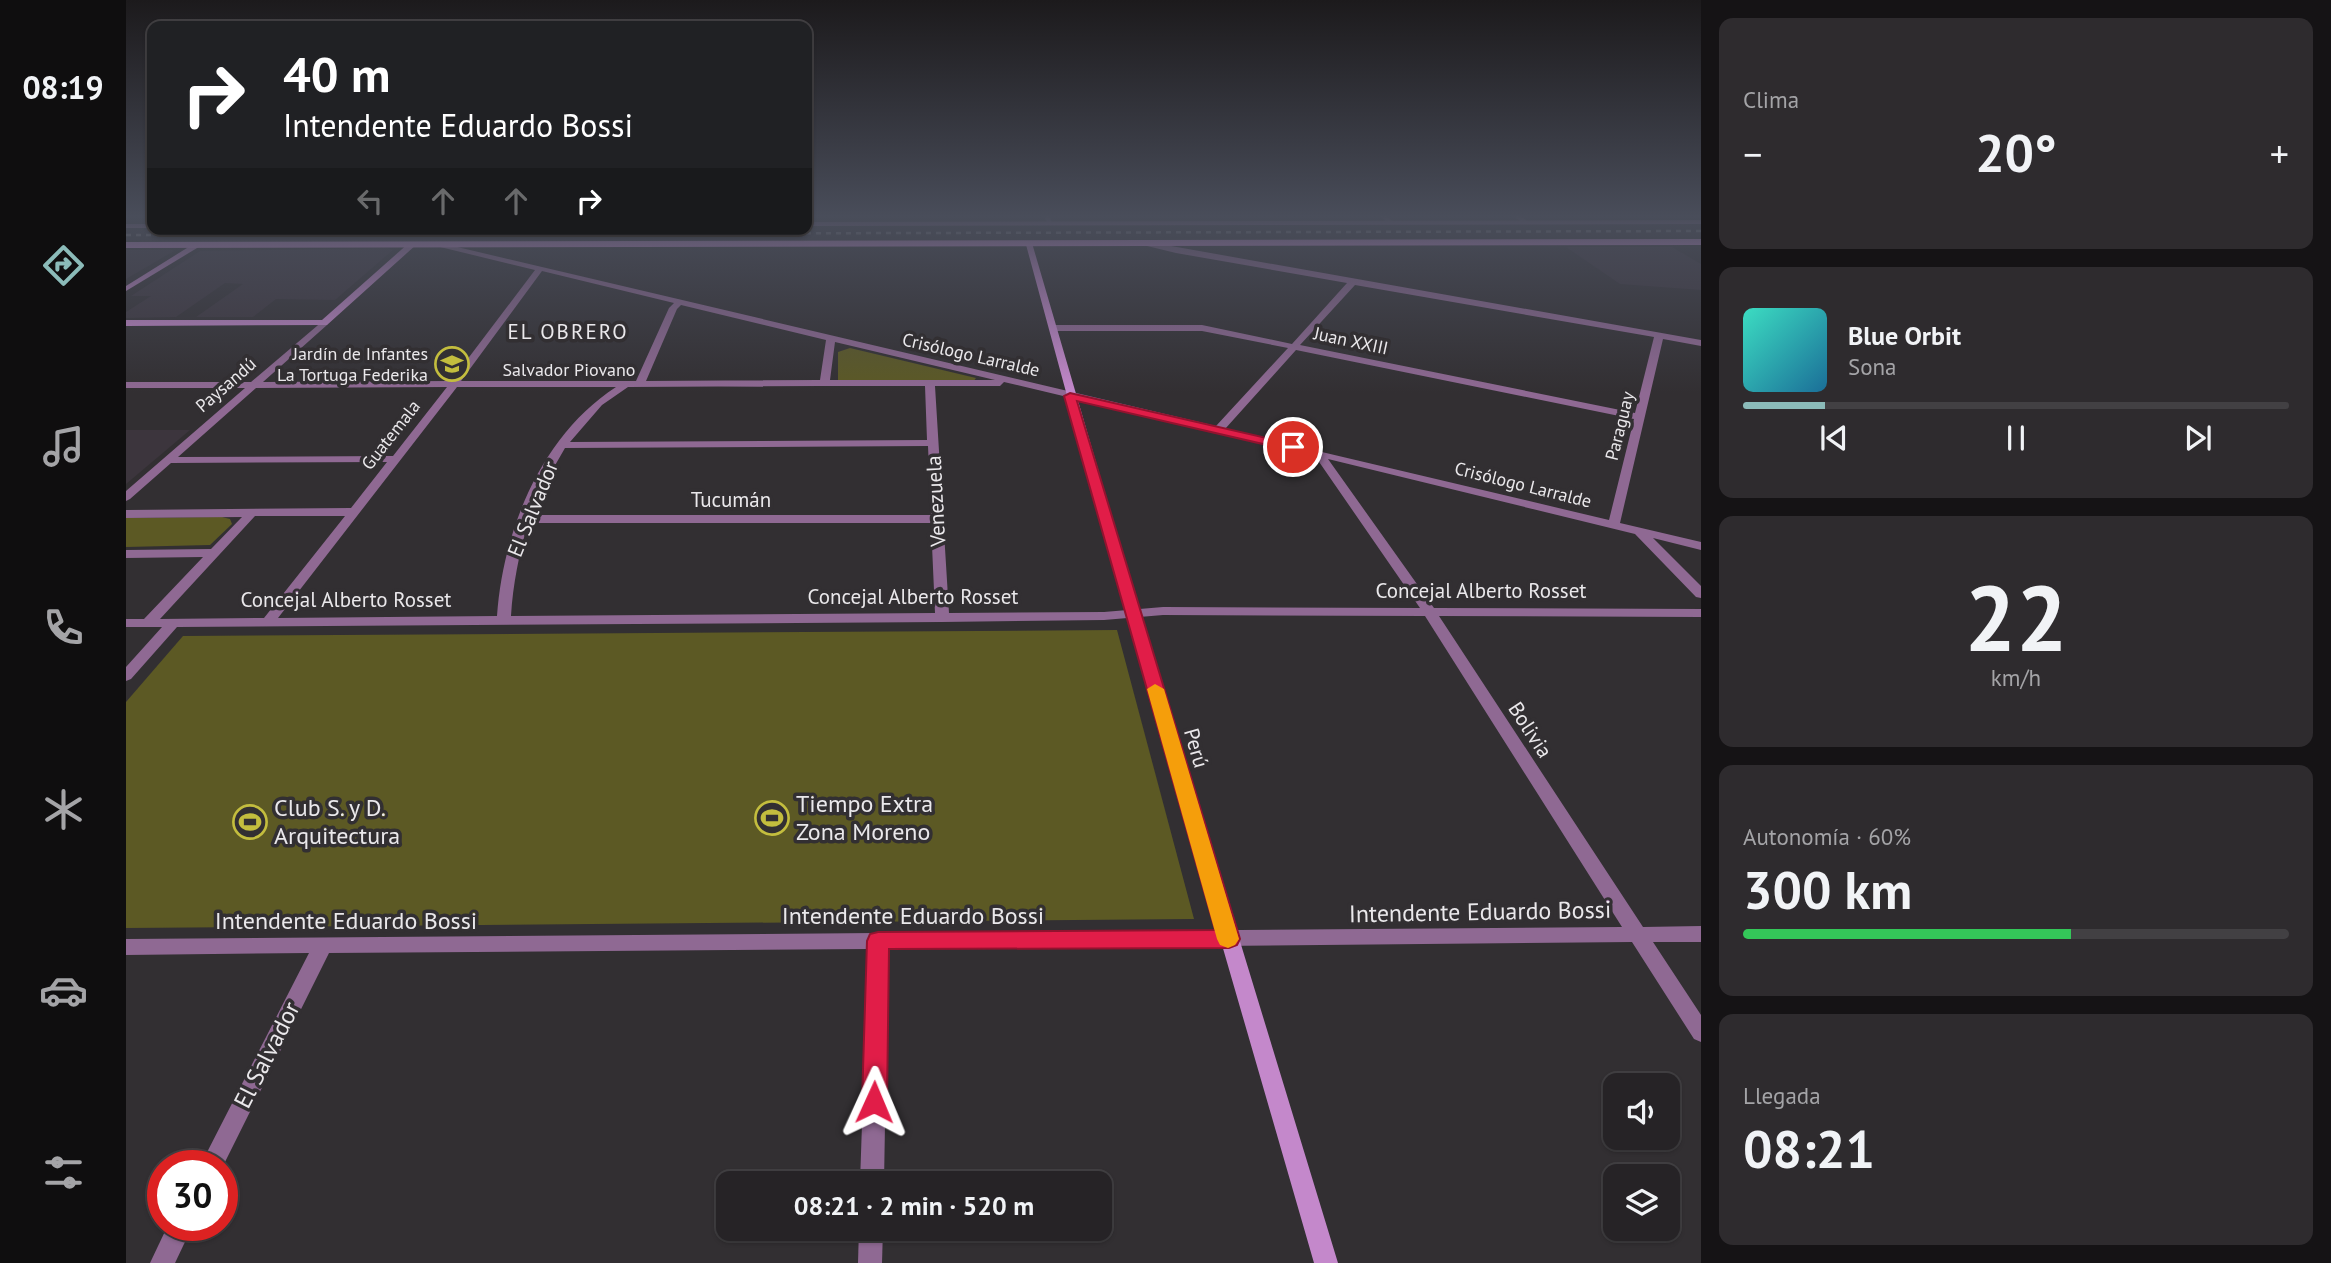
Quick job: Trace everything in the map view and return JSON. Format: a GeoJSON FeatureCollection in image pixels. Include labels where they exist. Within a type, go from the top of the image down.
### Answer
{"type":"FeatureCollection","features":[{"type":"Feature","properties":{"kind":"street"},"geometry":{"type":"LineString","coordinates":[[126,289],[149,275]]}},
{"type":"Feature","properties":{"kind":"street","name":"Paysandú"},"geometry":{"type":"LineString","coordinates":[[126,497],[378,275]]}},
{"type":"Feature","properties":{"kind":"street","name":"Guatemala"},"geometry":{"type":"LineString","coordinates":[[268,622],[453,386],[536,275]]}},
{"type":"Feature","properties":{"kind":"street","name":"Crisólogo Larralde"},"geometry":{"type":"LineString","coordinates":[[564,275],[1701,545]]}},
{"type":"Feature","properties":{"kind":"street","name":"Perú"},"geometry":{"type":"LineString","coordinates":[[1037,275],[1133,613],[1326,1263]]}},
{"type":"Feature","properties":{"kind":"street"},"geometry":{"type":"LineString","coordinates":[[1313,275],[1701,343]]}},
{"type":"Feature","properties":{"kind":"street"},"geometry":{"type":"LineString","coordinates":[[1218,430],[1353,282]]}},
{"type":"Feature","properties":{"kind":"street"},"geometry":{"type":"LineString","coordinates":[[639,385],[673,308],[679,303]]}},
{"type":"Feature","properties":{"kind":"street"},"geometry":{"type":"LineString","coordinates":[[126,323],[324,323]]}},
{"type":"Feature","properties":{"kind":"street","name":"Juan XXIII"},"geometry":{"type":"LineString","coordinates":[[1053,328],[1188,327],[1640,417]]}},
{"type":"Feature","properties":{"kind":"street","name":"Paraguay"},"geometry":{"type":"LineString","coordinates":[[1614,524],[1659,336]]}},
{"type":"Feature","properties":{"kind":"street"},"geometry":{"type":"LineString","coordinates":[[824,385],[831,340]]}},
{"type":"Feature","properties":{"kind":"street","name":"Salvador Piovano"},"geometry":{"type":"LineString","coordinates":[[126,385],[930,385],[1012,382]]}},
{"type":"Feature","properties":{"kind":"street","name":"El Salvador"},"geometry":{"type":"LineString","coordinates":[[504,621],[506,581],[542,479],[561,445],[589,411],[625,385]]}},
{"type":"Feature","properties":{"kind":"street","name":"Venezuela"},"geometry":{"type":"LineString","coordinates":[[930,385],[942,618]]}},
{"type":"Feature","properties":{"kind":"street"},"geometry":{"type":"LineString","coordinates":[[561,445],[933,443]]}},
{"type":"Feature","properties":{"kind":"street","name":"Bolivia"},"geometry":{"type":"LineString","coordinates":[[1318,453],[1429,611],[1701,1033]]}},
{"type":"Feature","properties":{"kind":"street"},"geometry":{"type":"LineString","coordinates":[[169,460],[396,459]]}},
{"type":"Feature","properties":{"kind":"street"},"geometry":{"type":"LineString","coordinates":[[126,514],[354,512]]}},
{"type":"Feature","properties":{"kind":"street"},"geometry":{"type":"LineString","coordinates":[[148,623],[253,513]]}},
{"type":"Feature","properties":{"kind":"street","name":"Tucumán"},"geometry":{"type":"LineString","coordinates":[[526,519],[937,519]]}},
{"type":"Feature","properties":{"kind":"street"},"geometry":{"type":"LineString","coordinates":[[1638,530],[1701,594]]}},
{"type":"Feature","properties":{"kind":"street"},"geometry":{"type":"LineString","coordinates":[[126,554],[215,553]]}},
{"type":"Feature","properties":{"kind":"street","name":"Concejal Alberto Rosset"},"geometry":{"type":"LineString","coordinates":[[126,623],[942,618],[1104,616],[1133,613],[1429,611],[1701,613]]}},
{"type":"Feature","properties":{"kind":"street"},"geometry":{"type":"LineString","coordinates":[[126,676],[173,623]]}},
{"type":"Feature","properties":{"kind":"street","name":"Intendente Eduardo Bossi"},"geometry":{"type":"LineString","coordinates":[[126,947],[1701,934]]}},
{"type":"Feature","properties":{"kind":"street"},"geometry":{"type":"LineString","coordinates":[[872,1171],[878,941]]}},
{"type":"Feature","properties":{"kind":"street","name":"El Salvador"},"geometry":{"type":"LineString","coordinates":[[219,1150],[323,945]]}},
{"type":"Feature","properties":{"kind":"street"},"geometry":{"type":"LineString","coordinates":[[162,1263],[173,1241]]}},
{"type":"Feature","properties":{"kind":"street"},"geometry":{"type":"LineString","coordinates":[[870,1263],[871,1241]]}},
{"type":"Feature","properties":{"kind":"shaded area"},"geometry":{"type":"Polygon","coordinates":[[[163,275],[364,275],[335,300],[276,299],[253,317],[196,317],[243,284],[225,283],[176,317],[126,318],[126,312],[151,296],[131,296],[163,275]]]}},
{"type":"Feature","properties":{"kind":"shaded area"},"geometry":{"type":"Polygon","coordinates":[[[1607,275],[1701,275],[1701,290],[1620,284],[1607,275]]]}},
{"type":"Feature","properties":{"kind":"shaded area"},"geometry":{"type":"Polygon","coordinates":[[[850,348],[976,378],[973,382],[838,381],[838,352],[850,348]]]}},
{"type":"Feature","properties":{"kind":"shaded area"},"geometry":{"type":"Polygon","coordinates":[[[126,430],[190,430],[126,484],[126,430]]]}},
{"type":"Feature","properties":{"kind":"shaded area"},"geometry":{"type":"Polygon","coordinates":[[[126,518],[230,519],[232,524],[210,545],[126,547],[126,518]]]}},
{"type":"Feature","properties":{"kind":"shaded area","name":"Tiempo Extra Zona Moreno"},"geometry":{"type":"Polygon","coordinates":[[[1117,630],[1194,919],[126,928],[126,702],[183,636],[1117,630]]]}},
{"type":"Feature","properties":{"kind":"slow traffic"},"geometry":{"type":"LineString","coordinates":[[1155,689],[1228,939]]}},
{"type":"Feature","properties":{"kind":"place","name":"Jardín de Infantes La Tortuga Federika"},"geometry":{"type":"Point","coordinates":[452,364]}},
{"type":"Feature","properties":{"kind":"place","name":"Tiempo Extra Zona Moreno"},"geometry":{"type":"Point","coordinates":[772,818]}},
{"type":"Feature","properties":{"kind":"place","name":"Club S. y D. Arquitectura"},"geometry":{"type":"Point","coordinates":[250,822]}},
{"type":"Feature","properties":{"kind":"district","name":"EL OBRERO"},"geometry":{"type":"Point","coordinates":[568,332]}},
{"type":"Feature","properties":{"kind":"route"},"geometry":{"type":"LineString","coordinates":[[874,1102],[878,941],[1229,939],[1070,396],[1293,447]]}}]}
